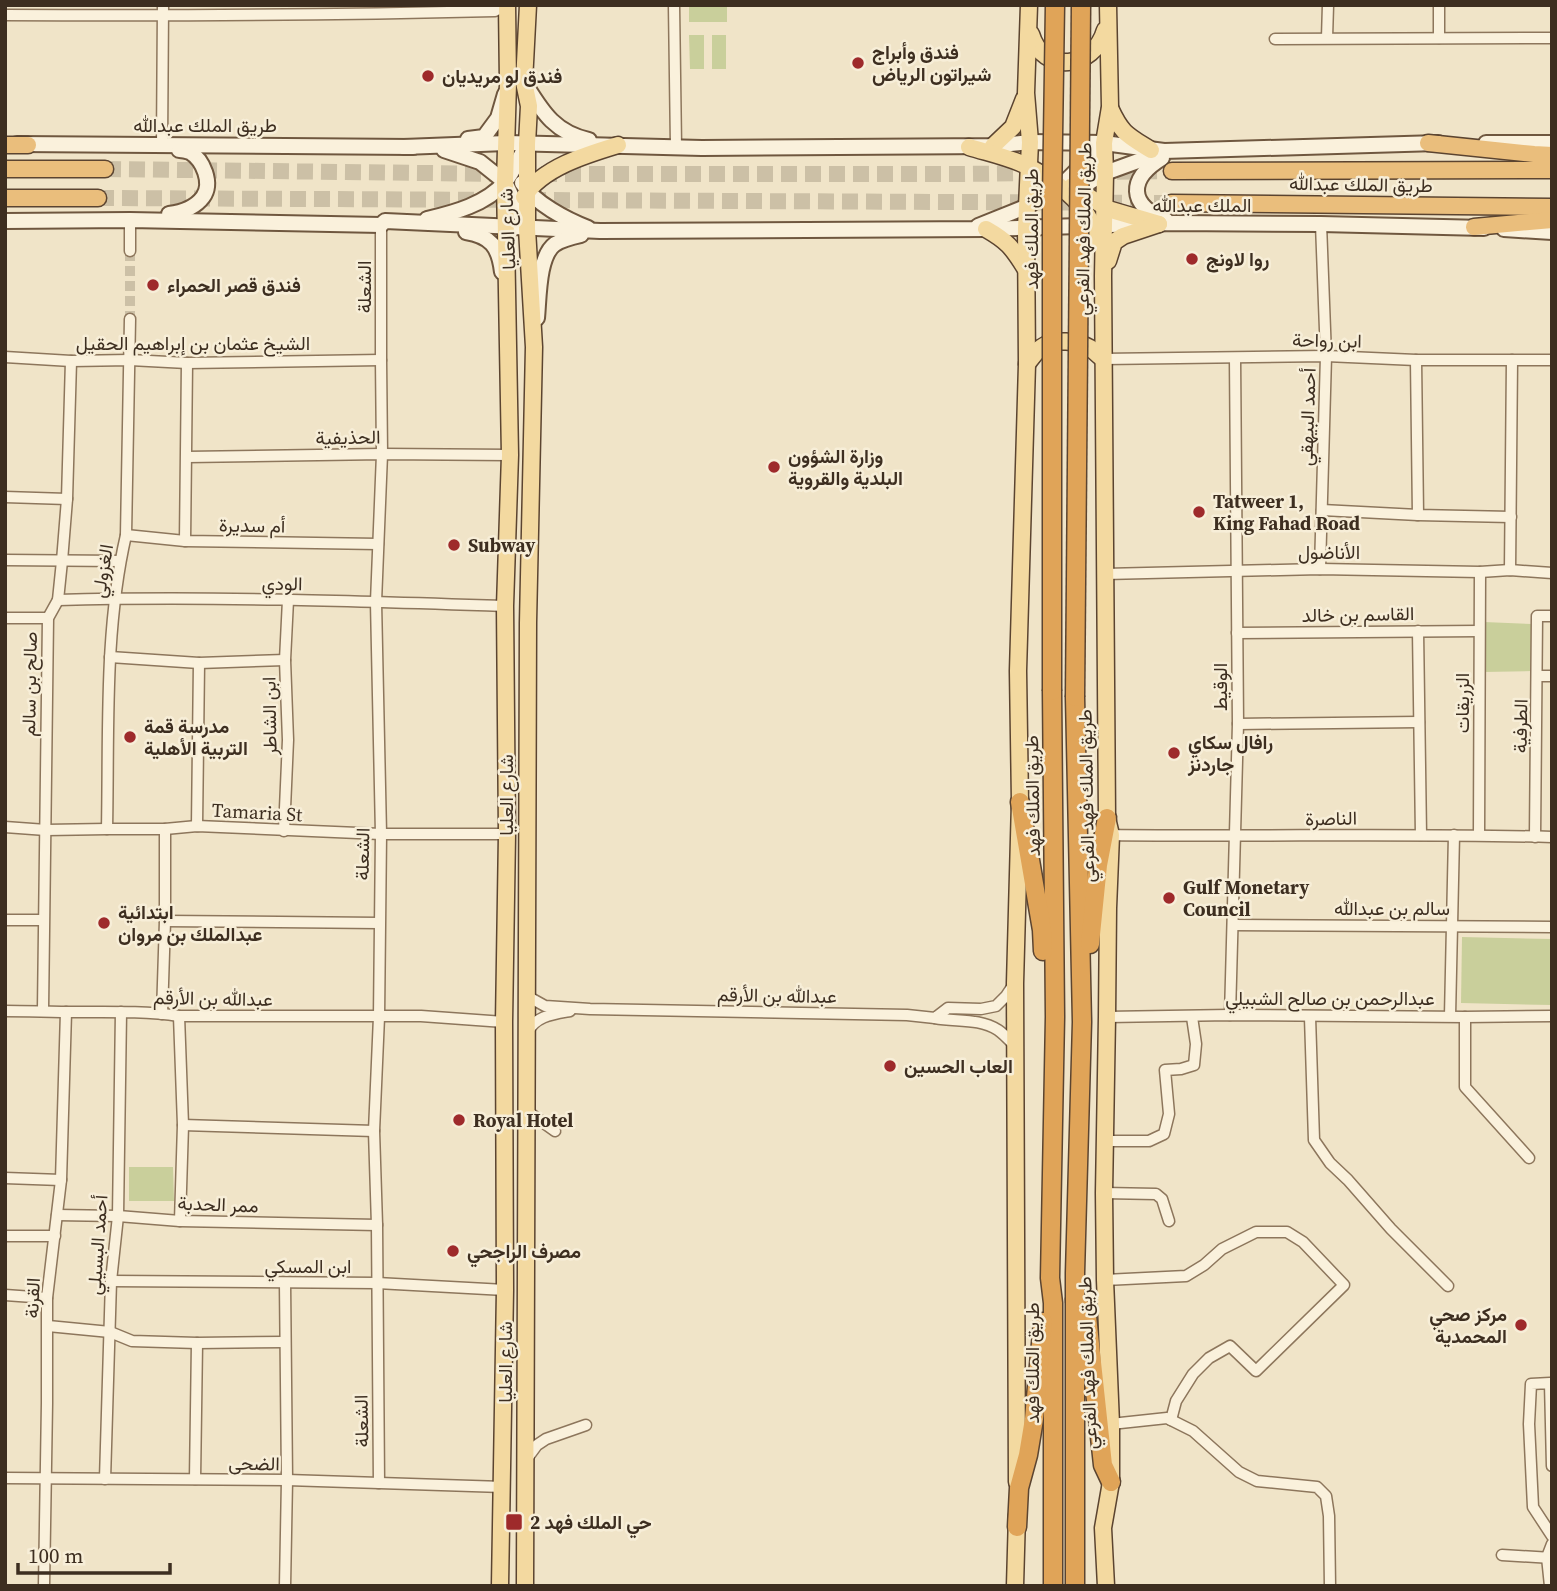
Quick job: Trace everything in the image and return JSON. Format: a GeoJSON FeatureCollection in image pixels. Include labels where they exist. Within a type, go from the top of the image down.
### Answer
{"type":"FeatureCollection","features":[{"type":"Feature","properties":{"kind":"highway","name":"طريق الملك فهد"},"geometry":{"type":"LineString","coordinates":[[1053,1586],[1054,1303],[1050,1278],[1055,1017],[1052,201],[1055,5]]}},
{"type":"Feature","properties":{"kind":"highway"},"geometry":{"type":"LineString","coordinates":[[1076,1586],[1075,1300],[1082,1010],[1075,696],[1081,5]]}},
{"type":"Feature","properties":{"kind":"highway"},"geometry":{"type":"LineString","coordinates":[[1428,143],[1552,155]]}},
{"type":"Feature","properties":{"kind":"highway"},"geometry":{"type":"LineString","coordinates":[[5,144],[28,145]]}},
{"type":"Feature","properties":{"kind":"highway"},"geometry":{"type":"LineString","coordinates":[[5,169],[105,169]]}},
{"type":"Feature","properties":{"kind":"highway","name":"طريق الملك عبدالله"},"geometry":{"type":"LineString","coordinates":[[1172,171],[1552,170]]}},
{"type":"Feature","properties":{"kind":"highway"},"geometry":{"type":"LineString","coordinates":[[5,198],[98,198]]}},
{"type":"Feature","properties":{"kind":"highway","name":"طريق الملك عبدالله"},"geometry":{"type":"LineString","coordinates":[[1171,203],[1552,207]]}},
{"type":"Feature","properties":{"kind":"highway"},"geometry":{"type":"LineString","coordinates":[[1474,228],[1552,220]]}},
{"type":"Feature","properties":{"kind":"highway"},"geometry":{"type":"LineString","coordinates":[[1020,802],[1042,930],[1046,1004],[1055,1017]]}},
{"type":"Feature","properties":{"kind":"highway"},"geometry":{"type":"LineString","coordinates":[[1082,1010],[1098,865],[1109,826]]}},
{"type":"Feature","properties":{"kind":"highway"},"geometry":{"type":"LineString","coordinates":[[1017,1527],[1019,1488],[1028,1455],[1045,1295],[1050,1278]]}},
{"type":"Feature","properties":{"kind":"highway"},"geometry":{"type":"LineString","coordinates":[[1075,1300],[1087,1316],[1103,1465],[1111,1482]]}},
{"type":"Feature","properties":{"kind":"main road","name":"شارع العليا"},"geometry":{"type":"LineString","coordinates":[[506,5],[516,83],[529,106],[527,229],[534,347],[528,623],[525,1586]]}},
{"type":"Feature","properties":{"kind":"main road","name":"شارع العليا"},"geometry":{"type":"LineString","coordinates":[[500,1586],[505,1290],[505,606],[510,455],[505,182],[506,143],[528,5]]}},
{"type":"Feature","properties":{"kind":"main road"},"geometry":{"type":"LineString","coordinates":[[1015,1586],[1014,984],[1020,802],[1018,671],[1027,364],[1026,228],[1030,142],[1026,93],[1029,5]]}},
{"type":"Feature","properties":{"kind":"main road"},"geometry":{"type":"LineString","coordinates":[[1030,28],[1033,41],[1040,51],[1058,61],[1069,62],[1090,55],[1098,47],[1103,38],[1107,14]]}},
{"type":"Feature","properties":{"kind":"main road","name":"طريق الملك فهد الفرعي"},"geometry":{"type":"LineString","coordinates":[[1105,1586],[1103,1528],[1111,1482],[1104,1193],[1109,826],[1103,276],[1098,225],[1104,206],[1104,143],[1110,107],[1107,14]]}},
{"type":"Feature","properties":{"kind":"main road"},"geometry":{"type":"LineString","coordinates":[[404,147],[484,137],[498,118],[516,83],[550,121],[567,132],[584,139],[618,145]]}},
{"type":"Feature","properties":{"kind":"main road"},"geometry":{"type":"LineString","coordinates":[[993,146],[1013,127],[1026,93]]}},
{"type":"Feature","properties":{"kind":"main road"},"geometry":{"type":"LineString","coordinates":[[1110,107],[1124,132],[1164,150]]}},
{"type":"Feature","properties":{"kind":"main road"},"geometry":{"type":"LineString","coordinates":[[404,147],[506,143],[676,147],[993,146],[1030,142],[1104,143],[1164,150],[1428,143],[1552,143]]}},
{"type":"Feature","properties":{"kind":"main road"},"geometry":{"type":"LineString","coordinates":[[1030,142],[1098,225]]}},
{"type":"Feature","properties":{"kind":"main road"},"geometry":{"type":"LineString","coordinates":[[506,143],[527,191],[574,223],[600,231]]}},
{"type":"Feature","properties":{"kind":"main road"},"geometry":{"type":"LineString","coordinates":[[5,220],[381,225],[384,222],[409,222],[600,231],[1026,228],[1059,200],[1104,143]]}},
{"type":"Feature","properties":{"kind":"main road"},"geometry":{"type":"LineString","coordinates":[[409,222],[446,215],[489,195],[505,182],[527,144]]}},
{"type":"Feature","properties":{"kind":"main road","name":"طريق الملك عبدالله"},"geometry":{"type":"LineString","coordinates":[[28,145],[404,147]]}},
{"type":"Feature","properties":{"kind":"main road"},"geometry":{"type":"LineString","coordinates":[[507,228],[527,191],[576,158],[618,145]]}},
{"type":"Feature","properties":{"kind":"main road"},"geometry":{"type":"LineString","coordinates":[[130,220],[185,212],[204,196],[207,184],[202,163],[189,151],[162,146]]}},
{"type":"Feature","properties":{"kind":"main road"},"geometry":{"type":"LineString","coordinates":[[969,146],[1030,167],[1108,209],[1166,224]]}},
{"type":"Feature","properties":{"kind":"main road"},"geometry":{"type":"LineString","coordinates":[[404,147],[438,148],[480,162],[505,182],[527,229]]}},
{"type":"Feature","properties":{"kind":"main road"},"geometry":{"type":"LineString","coordinates":[[979,228],[1067,188],[1164,150]]}},
{"type":"Feature","properties":{"kind":"main road"},"geometry":{"type":"LineString","coordinates":[[1164,150],[1136,186],[1139,200],[1147,211],[1166,224]]}},
{"type":"Feature","properties":{"kind":"main road"},"geometry":{"type":"LineString","coordinates":[[409,222],[487,238],[500,259],[509,341]]}},
{"type":"Feature","properties":{"kind":"main road"},"geometry":{"type":"LineString","coordinates":[[1103,276],[1114,242],[1123,236],[1166,224]]}},
{"type":"Feature","properties":{"kind":"main road","name":"الملك عبدالله"},"geometry":{"type":"LineString","coordinates":[[1026,228],[1166,224],[1321,224],[1552,232]]}},
{"type":"Feature","properties":{"kind":"main road"},"geometry":{"type":"LineString","coordinates":[[979,228],[1004,239],[1026,269]]}},
{"type":"Feature","properties":{"kind":"main road"},"geometry":{"type":"LineString","coordinates":[[534,347],[542,268],[547,253],[554,245],[566,239],[600,231]]}},
{"type":"Feature","properties":{"kind":"main road"},"geometry":{"type":"LineString","coordinates":[[1027,364],[1042,347],[1061,342],[1083,345],[1102,359]]}},
{"type":"Feature","properties":{"kind":"street"},"geometry":{"type":"LineString","coordinates":[[5,15],[103,10],[495,11],[506,5]]}},
{"type":"Feature","properties":{"kind":"street"},"geometry":{"type":"LineString","coordinates":[[674,5],[676,147]]}},
{"type":"Feature","properties":{"kind":"street"},"geometry":{"type":"LineString","coordinates":[[1327,38],[1328,5]]}},
{"type":"Feature","properties":{"kind":"street"},"geometry":{"type":"LineString","coordinates":[[1439,5],[1439,38]]}},
{"type":"Feature","properties":{"kind":"street"},"geometry":{"type":"LineString","coordinates":[[162,146],[163,10]]}},
{"type":"Feature","properties":{"kind":"street"},"geometry":{"type":"LineString","coordinates":[[1275,39],[1552,38]]}},
{"type":"Feature","properties":{"kind":"street"},"geometry":{"type":"LineString","coordinates":[[130,220],[130,251]]}},
{"type":"Feature","properties":{"kind":"street","name":"أحمد البيهقي"},"geometry":{"type":"LineString","coordinates":[[1320,569],[1326,356],[1321,224]]}},
{"type":"Feature","properties":{"kind":"street","name":"الشعلة"},"geometry":{"type":"LineString","coordinates":[[379,1483],[374,1130],[379,1017],[381,834],[376,602],[382,453],[381,225]]}},
{"type":"Feature","properties":{"kind":"street","name":"الغزولي"},"geometry":{"type":"LineString","coordinates":[[107,830],[110,657],[114,598],[126,535],[130,319]]}},
{"type":"Feature","properties":{"kind":"street","name":"ابن رواحة"},"geometry":{"type":"LineString","coordinates":[[1102,359],[1326,356],[1416,360],[1552,360]]}},
{"type":"Feature","properties":{"kind":"street","name":"الشيخ عثمان بن إبراهيم الحقيل"},"geometry":{"type":"LineString","coordinates":[[5,357],[187,363],[381,359]]}},
{"type":"Feature","properties":{"kind":"street","name":"الوقيط"},"geometry":{"type":"LineString","coordinates":[[1230,1015],[1238,724],[1235,358]]}},
{"type":"Feature","properties":{"kind":"street"},"geometry":{"type":"LineString","coordinates":[[1416,360],[1418,515]]}},
{"type":"Feature","properties":{"kind":"street"},"geometry":{"type":"LineString","coordinates":[[1510,570],[1512,360]]}},
{"type":"Feature","properties":{"kind":"street","name":"صالح بن سالم"},"geometry":{"type":"LineString","coordinates":[[43,1010],[48,618],[58,600],[62,561],[67,499],[71,361]]}},
{"type":"Feature","properties":{"kind":"street"},"geometry":{"type":"LineString","coordinates":[[186,541],[187,363]]}},
{"type":"Feature","properties":{"kind":"street","name":"الحذيفية"},"geometry":{"type":"LineString","coordinates":[[187,457],[382,453],[510,455]]}},
{"type":"Feature","properties":{"kind":"street"},"geometry":{"type":"LineString","coordinates":[[5,497],[67,499]]}},
{"type":"Feature","properties":{"kind":"street"},"geometry":{"type":"LineString","coordinates":[[1322,509],[1511,517]]}},
{"type":"Feature","properties":{"kind":"street","name":"أم سديرة"},"geometry":{"type":"LineString","coordinates":[[126,535],[186,541],[378,544]]}},
{"type":"Feature","properties":{"kind":"street"},"geometry":{"type":"LineString","coordinates":[[5,560],[120,561]]}},
{"type":"Feature","properties":{"kind":"street","name":"الأناضول"},"geometry":{"type":"LineString","coordinates":[[1105,574],[1320,569],[1480,572],[1510,570],[1552,573]]}},
{"type":"Feature","properties":{"kind":"street","name":"الزريقات"},"geometry":{"type":"LineString","coordinates":[[1479,835],[1480,572]]}},
{"type":"Feature","properties":{"kind":"street","name":"الودي"},"geometry":{"type":"LineString","coordinates":[[58,600],[288,600],[505,606]]}},
{"type":"Feature","properties":{"kind":"street","name":"ابن الشاطر"},"geometry":{"type":"LineString","coordinates":[[284,831],[288,740],[285,660],[288,600]]}},
{"type":"Feature","properties":{"kind":"street","name":"الطرفية"},"geometry":{"type":"LineString","coordinates":[[1535,837],[1537,616],[1552,616]]}},
{"type":"Feature","properties":{"kind":"street"},"geometry":{"type":"LineString","coordinates":[[5,618],[48,618]]}},
{"type":"Feature","properties":{"kind":"street"},"geometry":{"type":"LineString","coordinates":[[1418,631],[1421,835]]}},
{"type":"Feature","properties":{"kind":"street","name":"القاسم بن خالد"},"geometry":{"type":"LineString","coordinates":[[1237,633],[1479,631]]}},
{"type":"Feature","properties":{"kind":"street"},"geometry":{"type":"LineString","coordinates":[[110,657],[199,663],[285,660]]}},
{"type":"Feature","properties":{"kind":"street"},"geometry":{"type":"LineString","coordinates":[[197,826],[199,663]]}},
{"type":"Feature","properties":{"kind":"street"},"geometry":{"type":"LineString","coordinates":[[1538,676],[1552,676]]}},
{"type":"Feature","properties":{"kind":"street"},"geometry":{"type":"LineString","coordinates":[[1238,724],[1419,722]]}},
{"type":"Feature","properties":{"kind":"street","name":"Tamaria St"},"geometry":{"type":"LineString","coordinates":[[5,827],[107,830],[197,826],[381,834],[507,834]]}},
{"type":"Feature","properties":{"kind":"street","name":"الناصرة"},"geometry":{"type":"LineString","coordinates":[[1109,826],[1235,837],[1552,837]]}},
{"type":"Feature","properties":{"kind":"street"},"geometry":{"type":"LineString","coordinates":[[162,1014],[165,829]]}},
{"type":"Feature","properties":{"kind":"street"},"geometry":{"type":"LineString","coordinates":[[1450,1016],[1454,835]]}},
{"type":"Feature","properties":{"kind":"street"},"geometry":{"type":"LineString","coordinates":[[5,920],[43,920]]}},
{"type":"Feature","properties":{"kind":"street"},"geometry":{"type":"LineString","coordinates":[[165,921],[379,923]]}},
{"type":"Feature","properties":{"kind":"street","name":"سالم بن عبدالله"},"geometry":{"type":"LineString","coordinates":[[1233,925],[1552,927]]}},
{"type":"Feature","properties":{"kind":"street","name":"عبدالله بن الأرقم"},"geometry":{"type":"LineString","coordinates":[[527,996],[545,1006],[590,1009],[907,1015],[935,1018],[948,1008],[981,1009],[996,1006],[1014,984]]}},
{"type":"Feature","properties":{"kind":"street"},"geometry":{"type":"LineString","coordinates":[[527,1034],[541,1018],[566,1011],[590,1009]]}},
{"type":"Feature","properties":{"kind":"street","name":"عبدالله بن الأرقم"},"geometry":{"type":"LineString","coordinates":[[5,1011],[179,1016],[421,1016],[504,1022]]}},
{"type":"Feature","properties":{"kind":"street","name":"القرنة"},"geometry":{"type":"LineString","coordinates":[[44,1586],[47,1298],[61,1180],[66,1012]]}},
{"type":"Feature","properties":{"kind":"street","name":"أحمد البسيلي"},"geometry":{"type":"LineString","coordinates":[[105,1479],[111,1282],[118,1216],[121,1013]]}},
{"type":"Feature","properties":{"kind":"street"},"geometry":{"type":"LineString","coordinates":[[179,1016],[183,1125],[180,1222]]}},
{"type":"Feature","properties":{"kind":"street","name":"عبدالرحمن بن صالح الشبيلي"},"geometry":{"type":"LineString","coordinates":[[1107,1017],[1552,1016]]}},
{"type":"Feature","properties":{"kind":"street"},"geometry":{"type":"LineString","coordinates":[[1105,1141],[1149,1140],[1164,1134],[1169,1114],[1165,1070],[1194,1065],[1196,1044],[1192,1017]]}},
{"type":"Feature","properties":{"kind":"street"},"geometry":{"type":"LineString","coordinates":[[1310,1017],[1314,1140],[1330,1163],[1448,1286]]}},
{"type":"Feature","properties":{"kind":"street"},"geometry":{"type":"LineString","coordinates":[[1465,1017],[1465,1087],[1529,1158]]}},
{"type":"Feature","properties":{"kind":"street"},"geometry":{"type":"LineString","coordinates":[[935,1018],[978,1022],[999,1030],[1015,1046]]}},
{"type":"Feature","properties":{"kind":"street"},"geometry":{"type":"LineString","coordinates":[[527,1111],[555,1131]]}},
{"type":"Feature","properties":{"kind":"street"},"geometry":{"type":"LineString","coordinates":[[183,1125],[374,1130]]}},
{"type":"Feature","properties":{"kind":"street"},"geometry":{"type":"LineString","coordinates":[[5,1178],[61,1180]]}},
{"type":"Feature","properties":{"kind":"street"},"geometry":{"type":"LineString","coordinates":[[1104,1193],[1156,1194],[1162,1199],[1169,1221]]}},
{"type":"Feature","properties":{"kind":"street","name":"ممر الحدبة"},"geometry":{"type":"LineString","coordinates":[[57,1215],[118,1216],[180,1222],[377,1225]]}},
{"type":"Feature","properties":{"kind":"street"},"geometry":{"type":"LineString","coordinates":[[1105,1280],[1186,1276],[1222,1249],[1256,1232],[1287,1232],[1303,1242],[1343,1285],[1256,1371],[1230,1346],[1209,1358],[1193,1374],[1176,1401],[1171,1420]]}},
{"type":"Feature","properties":{"kind":"street"},"geometry":{"type":"LineString","coordinates":[[5,1236],[55,1236]]}},
{"type":"Feature","properties":{"kind":"street","name":"ابن المسكي"},"geometry":{"type":"LineString","coordinates":[[111,1282],[377,1283],[505,1290]]}},
{"type":"Feature","properties":{"kind":"street"},"geometry":{"type":"LineString","coordinates":[[285,1283],[285,1586]]}},
{"type":"Feature","properties":{"kind":"street"},"geometry":{"type":"LineString","coordinates":[[5,1295],[47,1298]]}},
{"type":"Feature","properties":{"kind":"street"},"geometry":{"type":"LineString","coordinates":[[48,1326],[110,1332],[132,1341],[284,1342]]}},
{"type":"Feature","properties":{"kind":"street"},"geometry":{"type":"LineString","coordinates":[[195,1479],[197,1343]]}},
{"type":"Feature","properties":{"kind":"street"},"geometry":{"type":"LineString","coordinates":[[1552,1466],[1550,1382],[1531,1384],[1529,1424],[1533,1507],[1552,1536]]}},
{"type":"Feature","properties":{"kind":"street"},"geometry":{"type":"LineString","coordinates":[[1111,1424],[1167,1418],[1193,1431],[1239,1472],[1257,1481],[1317,1487],[1326,1496],[1329,1516],[1330,1586]]}},
{"type":"Feature","properties":{"kind":"street"},"geometry":{"type":"LineString","coordinates":[[526,1461],[537,1445],[586,1425]]}},
{"type":"Feature","properties":{"kind":"street","name":"الضحى"},"geometry":{"type":"LineString","coordinates":[[5,1478],[287,1480],[502,1487]]}},
{"type":"Feature","properties":{"kind":"street"},"geometry":{"type":"LineString","coordinates":[[1550,1586],[1549,1558],[1552,1544]]}},
{"type":"Feature","properties":{"kind":"street"},"geometry":{"type":"LineString","coordinates":[[1503,1555],[1549,1558]]}},
{"type":"Feature","properties":{"kind":"green space"},"geometry":{"type":"Polygon","coordinates":[[[689,5],[727,5],[727,22],[689,22],[689,5]]]}},
{"type":"Feature","properties":{"kind":"green space"},"geometry":{"type":"Polygon","coordinates":[[[689,35],[704,35],[704,69],[690,69],[689,35]]]}},
{"type":"Feature","properties":{"kind":"green space"},"geometry":{"type":"Polygon","coordinates":[[[712,35],[726,35],[726,69],[712,69],[712,35]]]}},
{"type":"Feature","properties":{"kind":"green space"},"geometry":{"type":"Polygon","coordinates":[[[1484,622],[1532,624],[1533,671],[1484,672],[1484,622]]]}},
{"type":"Feature","properties":{"kind":"green space"},"geometry":{"type":"Polygon","coordinates":[[[1462,937],[1552,939],[1552,1005],[1461,1003],[1462,937]]]}},
{"type":"Feature","properties":{"kind":"green space"},"geometry":{"type":"Polygon","coordinates":[[[129,1167],[173,1167],[174,1201],[129,1201],[129,1167]]]}},
{"type":"Feature","properties":{"kind":"tunnel"},"geometry":{"type":"LineString","coordinates":[[105,169],[505,174]]}},
{"type":"Feature","properties":{"kind":"tunnel"},"geometry":{"type":"LineString","coordinates":[[541,174],[1172,171]]}},
{"type":"Feature","properties":{"kind":"tunnel"},"geometry":{"type":"LineString","coordinates":[[98,198],[1171,203]]}},
{"type":"Feature","properties":{"kind":"tunnel"},"geometry":{"type":"LineString","coordinates":[[130,251],[130,319]]}},
{"type":"Feature","properties":{"kind":"place","name":"فندق وأبراج شيراتون الرياض"},"geometry":{"type":"Point","coordinates":[858,63]}},
{"type":"Feature","properties":{"kind":"place","name":"فندق لو مريديان"},"geometry":{"type":"Point","coordinates":[428,76]}},
{"type":"Feature","properties":{"kind":"place","name":"روا لاونج"},"geometry":{"type":"Point","coordinates":[1192,259]}},
{"type":"Feature","properties":{"kind":"place","name":"فندق قصر الحمراء"},"geometry":{"type":"Point","coordinates":[153,285]}},
{"type":"Feature","properties":{"kind":"place","name":"وزارة الشؤون البلدية والقروية"},"geometry":{"type":"Point","coordinates":[774,467]}},
{"type":"Feature","properties":{"kind":"place","name":"Tatweer 1, King Fahad Road"},"geometry":{"type":"Point","coordinates":[1199,512]}},
{"type":"Feature","properties":{"kind":"place","name":"Subway"},"geometry":{"type":"Point","coordinates":[454,545]}},
{"type":"Feature","properties":{"kind":"place","name":"مدرسة قمة التربية الأهلية"},"geometry":{"type":"Point","coordinates":[130,737]}},
{"type":"Feature","properties":{"kind":"place","name":"رافال سكاي جاردنز"},"geometry":{"type":"Point","coordinates":[1174,753]}},
{"type":"Feature","properties":{"kind":"place","name":"Gulf Monetary Council"},"geometry":{"type":"Point","coordinates":[1169,898]}},
{"type":"Feature","properties":{"kind":"place","name":"ابتدائية عبدالملك بن مروان"},"geometry":{"type":"Point","coordinates":[104,923]}},
{"type":"Feature","properties":{"kind":"place","name":"العاب الحسين"},"geometry":{"type":"Point","coordinates":[890,1066]}},
{"type":"Feature","properties":{"kind":"place","name":"Royal Hotel"},"geometry":{"type":"Point","coordinates":[459,1120]}},
{"type":"Feature","properties":{"kind":"place","name":"مصرف الراجحي"},"geometry":{"type":"Point","coordinates":[453,1251]}},
{"type":"Feature","properties":{"kind":"place","name":"مركز صحي المحمدية"},"geometry":{"type":"Point","coordinates":[1521,1325]}},
{"type":"Feature","properties":{"kind":"place","name":"حي الملك فهد 2"},"geometry":{"type":"Point","coordinates":[514,1522]}}]}
